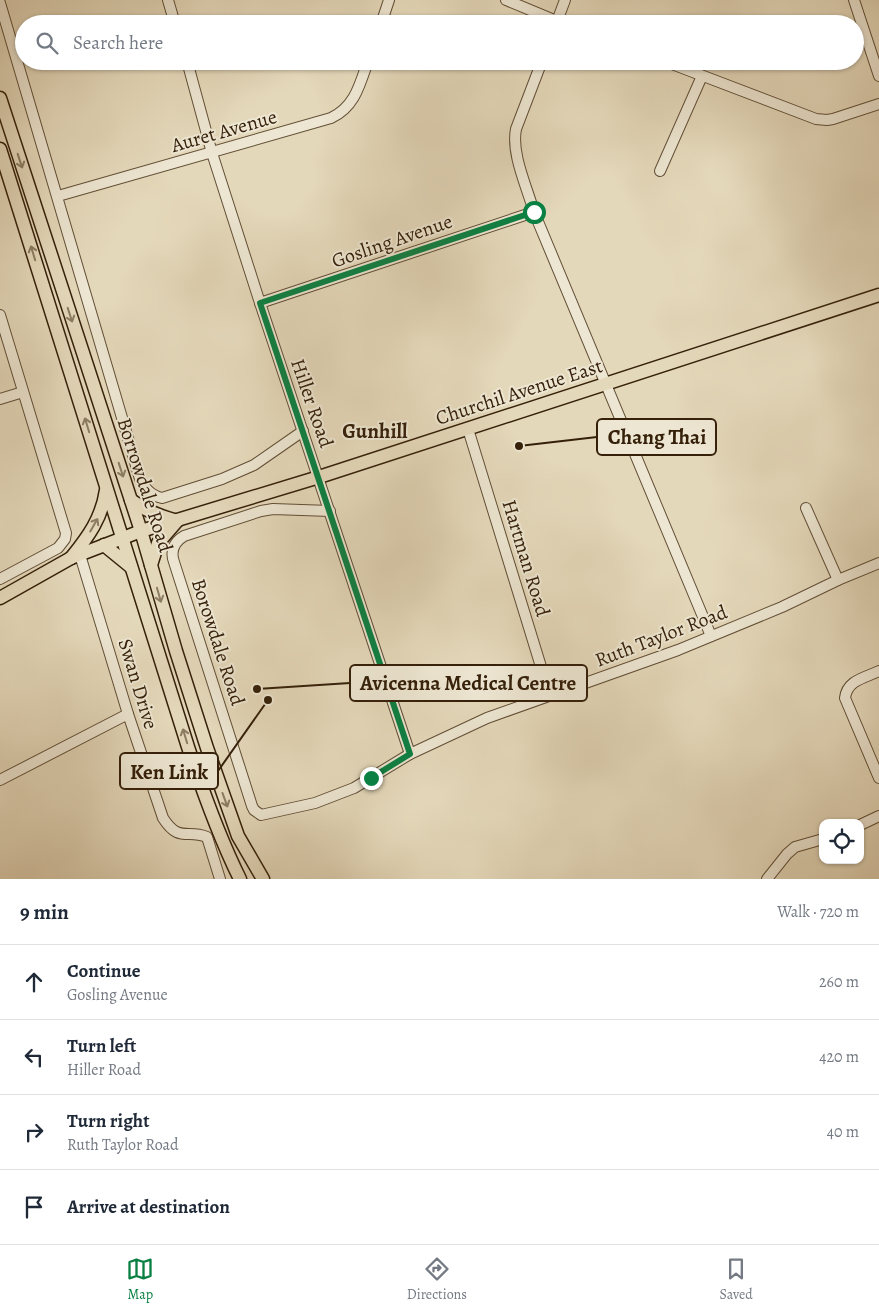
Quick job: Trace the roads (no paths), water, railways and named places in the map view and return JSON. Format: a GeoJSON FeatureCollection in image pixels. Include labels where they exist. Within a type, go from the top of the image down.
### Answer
{"type":"FeatureCollection","features":[{"type":"Feature","properties":{"kind":"main road","name":"Borrowdale Road"},"geometry":{"type":"LineString","coordinates":[[0,98],[141,531],[176,651],[218,780],[238,836],[262,879]]}},
{"type":"Feature","properties":{"kind":"main road","name":"Borrowdale Road"},"geometry":{"type":"LineString","coordinates":[[0,150],[204,795],[240,879]]}},
{"type":"Feature","properties":{"kind":"main road","name":"Churchil Avenue East"},"geometry":{"type":"LineString","coordinates":[[0,598],[76,556],[141,531],[319,477],[879,295]]}},
{"type":"Feature","properties":{"kind":"main road"},"geometry":{"type":"LineString","coordinates":[[76,556],[100,517],[106,488]]}},
{"type":"Feature","properties":{"kind":"main road"},"geometry":{"type":"LineString","coordinates":[[131,500],[141,508],[159,516],[178,521],[158,543],[151,566]]}},
{"type":"Feature","properties":{"kind":"main road"},"geometry":{"type":"LineString","coordinates":[[104,545],[118,554],[133,569]]}},
{"type":"Feature","properties":{"kind":"street"},"geometry":{"type":"LineString","coordinates":[[168,0],[172,15]]}},
{"type":"Feature","properties":{"kind":"street"},"geometry":{"type":"LineString","coordinates":[[384,15],[388,0]]}},
{"type":"Feature","properties":{"kind":"street"},"geometry":{"type":"LineString","coordinates":[[506,0],[541,15]]}},
{"type":"Feature","properties":{"kind":"street"},"geometry":{"type":"LineString","coordinates":[[561,15],[565,0]]}},
{"type":"Feature","properties":{"kind":"street"},"geometry":{"type":"LineString","coordinates":[[854,0],[859,15]]}},
{"type":"Feature","properties":{"kind":"street"},"geometry":{"type":"LineString","coordinates":[[0,2],[15,52]]}},
{"type":"Feature","properties":{"kind":"street"},"geometry":{"type":"LineString","coordinates":[[864,30],[879,76]]}},
{"type":"Feature","properties":{"kind":"street"},"geometry":{"type":"LineString","coordinates":[[20,70],[140,479],[148,492],[162,498],[222,479],[249,468],[303,431]]}},
{"type":"Feature","properties":{"kind":"street","name":"Hiller Road"},"geometry":{"type":"LineString","coordinates":[[189,70],[212,153],[260,303],[410,754]]}},
{"type":"Feature","properties":{"kind":"street","name":"Auret Avenue"},"geometry":{"type":"LineString","coordinates":[[58,196],[331,118],[340,114],[350,105],[358,91],[365,70]]}},
{"type":"Feature","properties":{"kind":"street"},"geometry":{"type":"LineString","coordinates":[[539,70],[516,129],[514,139],[516,153],[534,212],[711,636]]}},
{"type":"Feature","properties":{"kind":"street"},"geometry":{"type":"LineString","coordinates":[[687,70],[822,120],[833,119],[879,104]]}},
{"type":"Feature","properties":{"kind":"street"},"geometry":{"type":"LineString","coordinates":[[660,171],[702,76]]}},
{"type":"Feature","properties":{"kind":"street","name":"Gosling Avenue"},"geometry":{"type":"LineString","coordinates":[[260,303],[534,212]]}},
{"type":"Feature","properties":{"kind":"street"},"geometry":{"type":"LineString","coordinates":[[0,315],[66,525],[65,539],[58,548],[0,579]]}},
{"type":"Feature","properties":{"kind":"street"},"geometry":{"type":"LineString","coordinates":[[0,399],[24,392]]}},
{"type":"Feature","properties":{"kind":"street","name":"Hartman Road"},"geometry":{"type":"LineString","coordinates":[[468,429],[550,696]]}},
{"type":"Feature","properties":{"kind":"street"},"geometry":{"type":"LineString","coordinates":[[806,508],[838,580]]}},
{"type":"Feature","properties":{"kind":"street","name":"Borowdale Road"},"geometry":{"type":"LineString","coordinates":[[261,815],[252,806],[172,551],[175,544],[184,536],[201,529],[273,509],[330,511]]}},
{"type":"Feature","properties":{"kind":"street","name":"Swan Drive"},"geometry":{"type":"LineString","coordinates":[[76,556],[163,818],[175,832],[186,836],[201,835],[207,837],[220,879]]}},
{"type":"Feature","properties":{"kind":"street","name":"Ruth Taylor Road"},"geometry":{"type":"LineString","coordinates":[[261,815],[315,803],[354,788],[410,754],[502,712],[632,668],[782,607],[879,563]]}},
{"type":"Feature","properties":{"kind":"street"},"geometry":{"type":"LineString","coordinates":[[879,671],[855,681],[848,687],[845,698],[879,778]]}},
{"type":"Feature","properties":{"kind":"street"},"geometry":{"type":"LineString","coordinates":[[0,780],[128,714]]}},
{"type":"Feature","properties":{"kind":"street"},"geometry":{"type":"LineString","coordinates":[[864,823],[879,816]]}},
{"type":"Feature","properties":{"kind":"street"},"geometry":{"type":"LineString","coordinates":[[772,877],[787,854],[795,847],[819,839]]}},
{"type":"Feature","properties":{"kind":"place","name":"Chang Thai"},"geometry":{"type":"Point","coordinates":[519,446]}},
{"type":"Feature","properties":{"kind":"place","name":"Avicenna Medical Centre"},"geometry":{"type":"Point","coordinates":[257,689]}},
{"type":"Feature","properties":{"kind":"place","name":"Ken Link"},"geometry":{"type":"Point","coordinates":[268,700]}},
{"type":"Feature","properties":{"kind":"district","name":"Gunhill"},"geometry":{"type":"Point","coordinates":[375,431]}}]}
